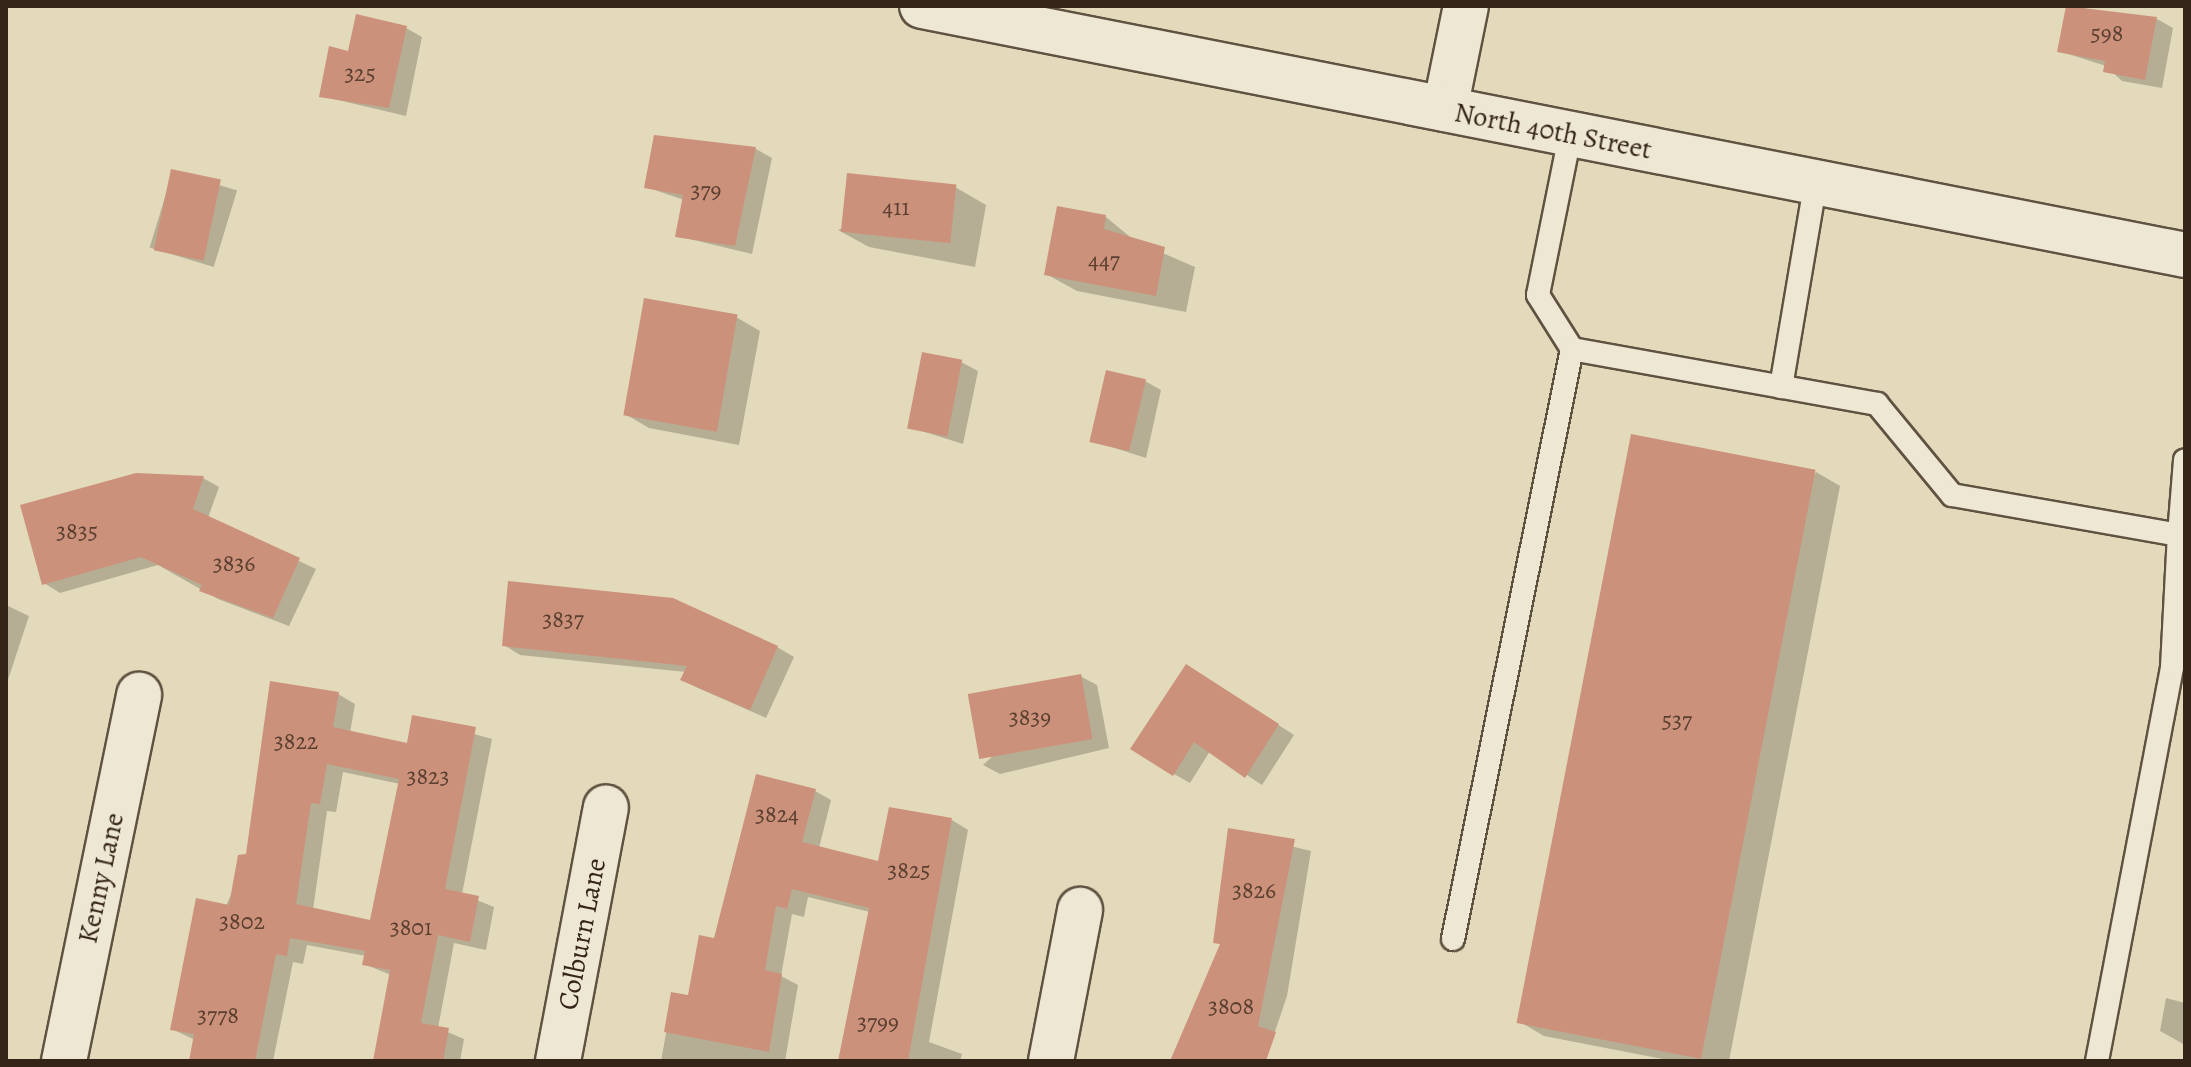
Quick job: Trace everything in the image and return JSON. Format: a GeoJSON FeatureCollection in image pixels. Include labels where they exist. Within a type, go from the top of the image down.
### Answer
{"type":"FeatureCollection","features":[{"type":"Feature","properties":{"kind":"street","name":"North 40th Street"},"geometry":{"type":"LineString","coordinates":[[922,6],[988,12],[1570,136],[1816,181],[2185,255]]}},
{"type":"Feature","properties":{"kind":"street"},"geometry":{"type":"LineString","coordinates":[[1445,109],[1466,6]]}},
{"type":"Feature","properties":{"kind":"street","name":"Kenny Lane"},"geometry":{"type":"LineString","coordinates":[[64,1061],[139,695]]}},
{"type":"Feature","properties":{"kind":"street","name":"Colburn Lane"},"geometry":{"type":"LineString","coordinates":[[558,1061],[606,807]]}},
{"type":"Feature","properties":{"kind":"street"},"geometry":{"type":"LineString","coordinates":[[1051,1061],[1080,910]]}},
{"type":"Feature","properties":{"kind":"lane"},"geometry":{"type":"LineString","coordinates":[[1453,939],[1572,349],[1538,295],[1570,136]]}},
{"type":"Feature","properties":{"kind":"lane"},"geometry":{"type":"LineString","coordinates":[[1781,387],[1816,181]]}},
{"type":"Feature","properties":{"kind":"lane"},"geometry":{"type":"LineString","coordinates":[[1572,349],[1877,404],[1952,495],[2179,535]]}},
{"type":"Feature","properties":{"kind":"lane"},"geometry":{"type":"LineString","coordinates":[[2097,1061],[2172,667],[2185,460]]}},
{"type":"Feature","properties":{"kind":"building"},"geometry":{"type":"Polygon","coordinates":[[[2066,6],[2157,17],[2145,80],[2103,72],[2105,61],[2057,52],[2066,6]]]}},
{"type":"Feature","properties":{"kind":"building"},"geometry":{"type":"Polygon","coordinates":[[[356,14],[407,26],[389,108],[319,97],[329,46],[348,51],[356,14]]]}},
{"type":"Feature","properties":{"kind":"building"},"geometry":{"type":"Polygon","coordinates":[[[654,135],[756,147],[735,246],[675,237],[683,195],[644,188],[654,135]]]}},
{"type":"Feature","properties":{"kind":"building"},"geometry":{"type":"Polygon","coordinates":[[[171,169],[221,180],[204,261],[154,250],[171,169]]]}},
{"type":"Feature","properties":{"kind":"building"},"geometry":{"type":"Polygon","coordinates":[[[847,173],[956,184],[950,243],[841,232],[847,173]]]}},
{"type":"Feature","properties":{"kind":"building"},"geometry":{"type":"Polygon","coordinates":[[[1057,206],[1106,215],[1104,229],[1165,247],[1156,296],[1044,275],[1057,206]]]}},
{"type":"Feature","properties":{"kind":"building"},"geometry":{"type":"Polygon","coordinates":[[[644,298],[738,314],[717,432],[623,415],[644,298]]]}},
{"type":"Feature","properties":{"kind":"building"},"geometry":{"type":"Polygon","coordinates":[[[922,352],[962,360],[947,436],[907,429],[922,352]]]}},
{"type":"Feature","properties":{"kind":"building"},"geometry":{"type":"Polygon","coordinates":[[[1106,370],[1146,379],[1129,451],[1089,442],[1106,370]]]}},
{"type":"Feature","properties":{"kind":"building"},"geometry":{"type":"Polygon","coordinates":[[[1631,434],[1816,470],[1701,1059],[1517,1023],[1631,434]]]}},
{"type":"Feature","properties":{"kind":"building"},"geometry":{"type":"Polygon","coordinates":[[[136,473],[204,476],[193,509],[300,558],[273,618],[199,591],[202,585],[141,557],[42,585],[20,505],[136,473]]]}},
{"type":"Feature","properties":{"kind":"building"},"geometry":{"type":"Polygon","coordinates":[[[508,581],[673,598],[778,646],[750,710],[680,680],[687,666],[502,646],[508,581]]]}},
{"type":"Feature","properties":{"kind":"building"},"geometry":{"type":"Polygon","coordinates":[[[1186,664],[1279,724],[1245,778],[1194,742],[1173,776],[1130,749],[1186,664]]]}},
{"type":"Feature","properties":{"kind":"building"},"geometry":{"type":"Polygon","coordinates":[[[1081,674],[1092,739],[979,759],[968,694],[1081,674]]]}},
{"type":"Feature","properties":{"kind":"building"},"geometry":{"type":"Polygon","coordinates":[[[270,681],[339,692],[333,727],[407,743],[412,715],[476,727],[445,889],[479,896],[470,942],[438,935],[421,1023],[449,1028],[443,1061],[373,1061],[390,970],[362,965],[365,951],[290,938],[287,956],[276,954],[255,1061],[189,1061],[194,1034],[170,1030],[196,898],[229,905],[238,855],[246,854],[270,681]],[[327,764],[320,804],[311,803],[296,904],[370,920],[399,779],[327,764]]]}},
{"type":"Feature","properties":{"kind":"building"},"geometry":{"type":"Polygon","coordinates":[[[756,774],[816,789],[802,842],[878,861],[889,807],[952,818],[908,1061],[838,1061],[869,908],[792,889],[787,909],[776,906],[765,970],[782,974],[769,1052],[664,1032],[671,992],[688,995],[699,935],[714,938],[756,774]]]}},
{"type":"Feature","properties":{"kind":"building"},"geometry":{"type":"Polygon","coordinates":[[[1228,828],[1295,839],[1258,1026],[1276,1032],[1266,1061],[1170,1061],[1220,944],[1213,943],[1228,828]]]}}]}
